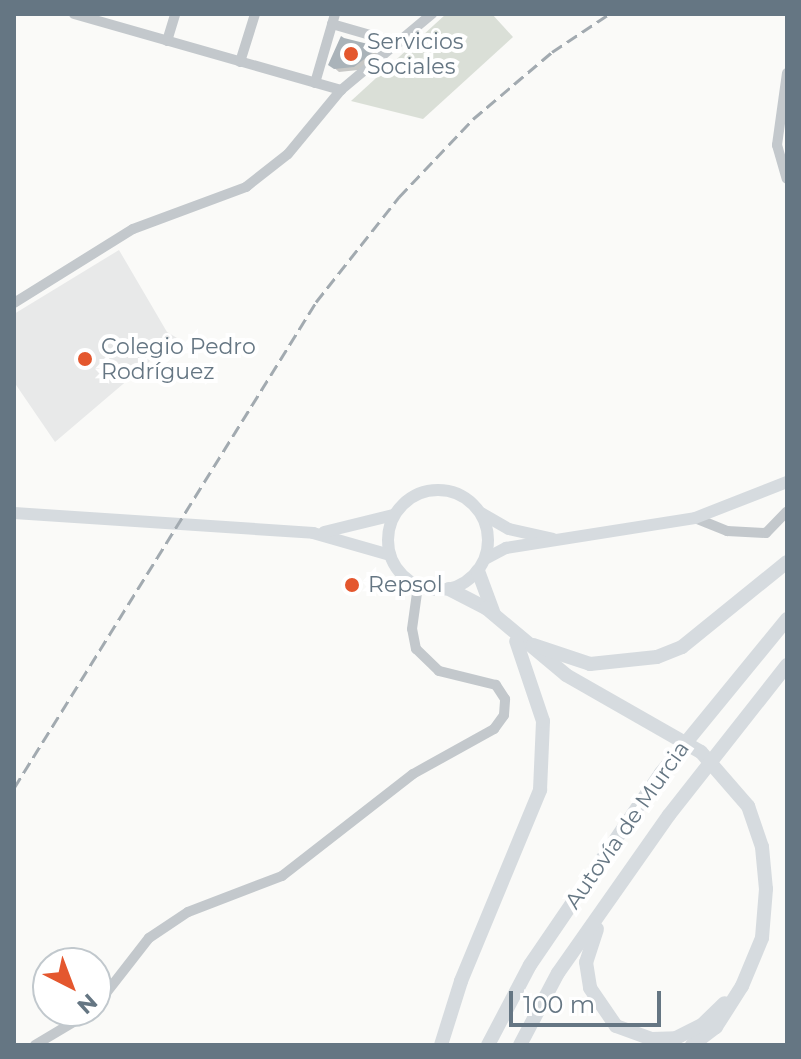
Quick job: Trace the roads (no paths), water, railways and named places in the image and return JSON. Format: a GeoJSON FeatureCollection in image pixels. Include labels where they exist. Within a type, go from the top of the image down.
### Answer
{"type":"FeatureCollection","features":[{"type":"Feature","properties":{"kind":"highway"},"geometry":{"type":"LineString","coordinates":[[515,637],[590,664],[646,660],[682,647],[787,562]]}},
{"type":"Feature","properties":{"kind":"highway"},"geometry":{"type":"LineString","coordinates":[[482,565],[494,614]]}},
{"type":"Feature","properties":{"kind":"highway"},"geometry":{"type":"LineString","coordinates":[[449,589],[494,614],[515,637],[566,675],[667,728],[701,752],[748,806],[762,847],[766,889],[762,938],[742,986],[716,1027],[692,1045]]}},
{"type":"Feature","properties":{"kind":"highway","name":"Autovía de Murcia"},"geometry":{"type":"LineString","coordinates":[[488,1045],[530,965],[661,773],[787,619]]}},
{"type":"Feature","properties":{"kind":"highway"},"geometry":{"type":"LineString","coordinates":[[441,1045],[461,981],[540,790],[543,721],[515,637]]}},
{"type":"Feature","properties":{"kind":"highway","name":"Autovía de Murcia"},"geometry":{"type":"LineString","coordinates":[[520,1045],[558,973],[669,815],[741,719],[787,665]]}},
{"type":"Feature","properties":{"kind":"highway"},"geometry":{"type":"LineString","coordinates":[[669,815],[590,941],[590,988],[616,1026],[652,1039],[676,1038],[703,1024],[742,986]]}},
{"type":"Feature","properties":{"kind":"main road"},"geometry":{"type":"LineString","coordinates":[[394,515],[390,555],[405,579],[418,586],[449,589],[506,548],[568,542],[695,518],[787,482]]}},
{"type":"Feature","properties":{"kind":"main road"},"geometry":{"type":"LineString","coordinates":[[14,513],[313,533],[355,528],[394,515],[415,495],[430,490],[459,494],[481,513],[509,529],[568,542]]}},
{"type":"Feature","properties":{"kind":"main road"},"geometry":{"type":"LineString","coordinates":[[481,513],[488,528],[482,565]]}},
{"type":"Feature","properties":{"kind":"main road"},"geometry":{"type":"LineString","coordinates":[[313,533],[390,555]]}},
{"type":"Feature","properties":{"kind":"street"},"geometry":{"type":"LineString","coordinates":[[74,14],[98,17],[167,41],[341,90]]}},
{"type":"Feature","properties":{"kind":"street"},"geometry":{"type":"LineString","coordinates":[[167,41],[175,14]]}},
{"type":"Feature","properties":{"kind":"street"},"geometry":{"type":"LineString","coordinates":[[240,62],[255,14]]}},
{"type":"Feature","properties":{"kind":"street"},"geometry":{"type":"LineString","coordinates":[[14,303],[133,229],[246,187],[288,154],[341,90],[432,14]]}},
{"type":"Feature","properties":{"kind":"street"},"geometry":{"type":"LineString","coordinates":[[315,83],[334,19],[398,43]]}},
{"type":"Feature","properties":{"kind":"street"},"geometry":{"type":"LineString","coordinates":[[787,73],[777,145],[787,179]]}},
{"type":"Feature","properties":{"kind":"street"},"geometry":{"type":"LineString","coordinates":[[695,518],[727,531],[766,533],[787,511]]}},
{"type":"Feature","properties":{"kind":"street"},"geometry":{"type":"LineString","coordinates":[[112,985],[149,938],[188,912],[282,876],[413,774],[494,729],[504,715],[505,699],[496,685],[439,671],[416,649],[412,629],[418,586]]}},
{"type":"Feature","properties":{"kind":"street"},"geometry":{"type":"LineString","coordinates":[[35,1045],[65,1027]]}},
{"type":"Feature","properties":{"kind":"railway"},"geometry":{"type":"LineString","coordinates":[[14,788],[316,302],[399,197],[473,119],[552,52],[609,14]]}},
{"type":"Feature","properties":{"kind":"place","name":"Servicios Sociales"},"geometry":{"type":"Point","coordinates":[351,54]}},
{"type":"Feature","properties":{"kind":"place","name":"Colegio Pedro Rodríguez"},"geometry":{"type":"Point","coordinates":[85,359]}},
{"type":"Feature","properties":{"kind":"place","name":"Repsol"},"geometry":{"type":"Point","coordinates":[352,585]}}]}
